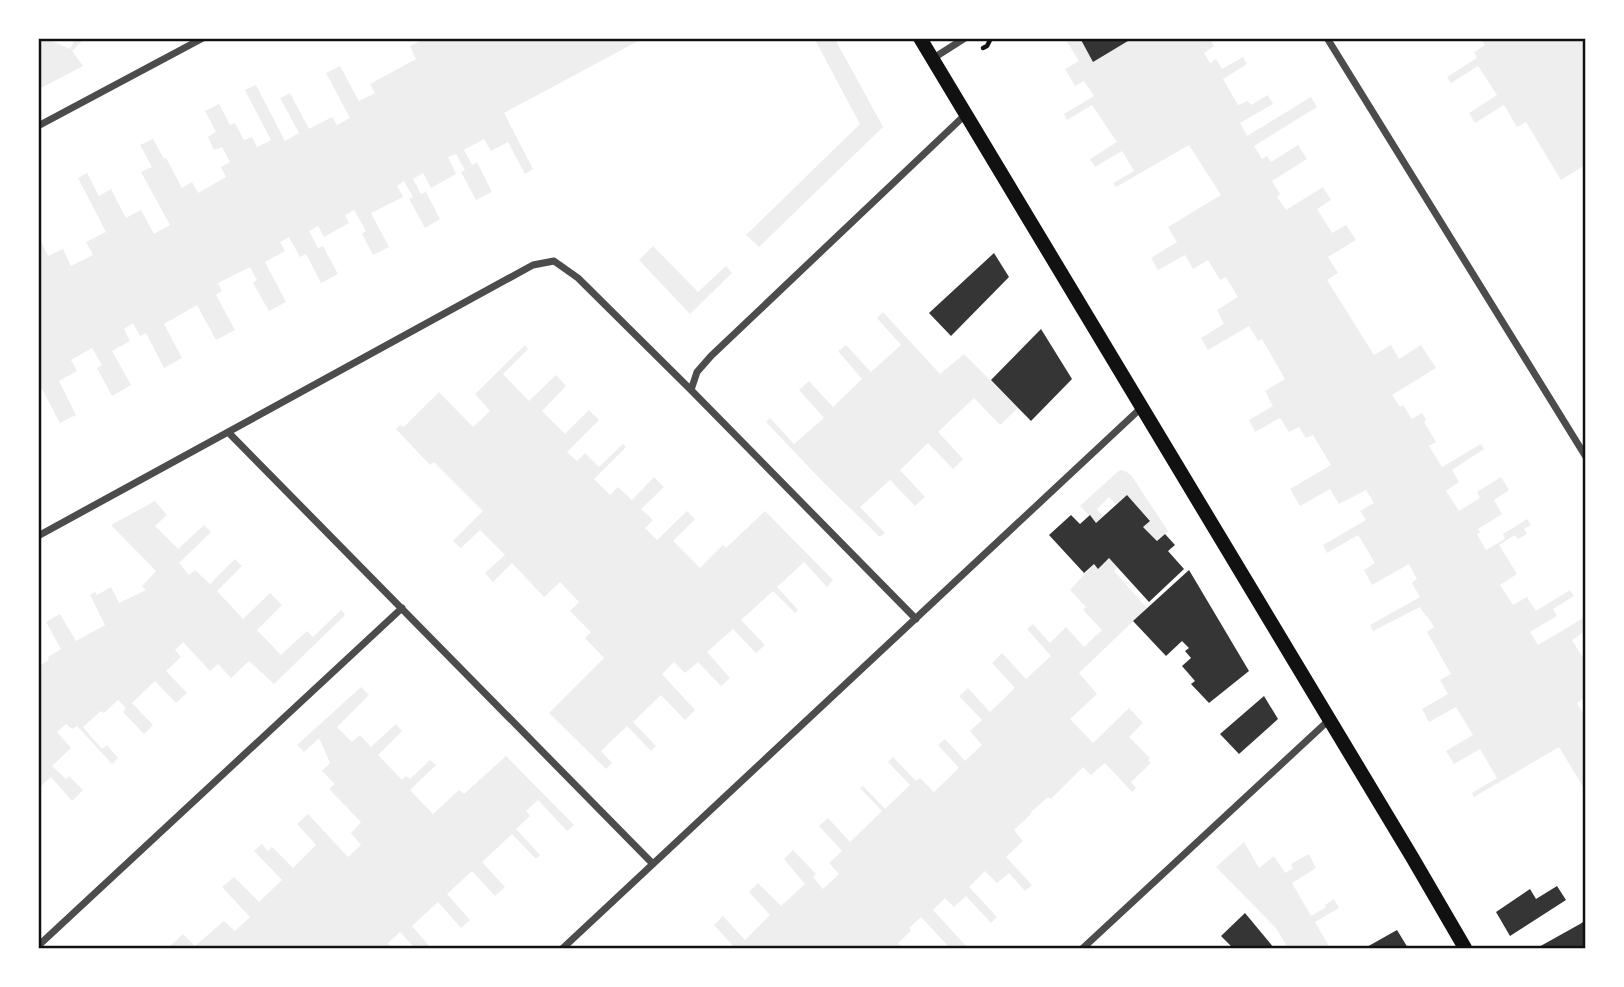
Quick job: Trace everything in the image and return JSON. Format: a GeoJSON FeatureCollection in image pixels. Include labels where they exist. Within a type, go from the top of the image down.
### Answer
{"type":"FeatureCollection","features":[{"type":"Feature","properties":{"kind":"main road"},"geometry":{"type":"LineString","coordinates":[[920,38],[1465,948]]}},
{"type":"Feature","properties":{"kind":"street"},"geometry":{"type":"LineString","coordinates":[[38,126],[203,38]]}},
{"type":"Feature","properties":{"kind":"street"},"geometry":{"type":"LineString","coordinates":[[932,60],[965,38]]}},
{"type":"Feature","properties":{"kind":"street"},"geometry":{"type":"LineString","coordinates":[[1327,38],[1586,457]]}},
{"type":"Feature","properties":{"kind":"street"},"geometry":{"type":"LineString","coordinates":[[691,390],[697,372],[710,356],[965,115]]}},
{"type":"Feature","properties":{"kind":"street"},"geometry":{"type":"LineString","coordinates":[[38,536],[533,265],[554,261],[578,278],[916,619]]}},
{"type":"Feature","properties":{"kind":"street"},"geometry":{"type":"LineString","coordinates":[[563,948],[1141,408]]}},
{"type":"Feature","properties":{"kind":"street"},"geometry":{"type":"LineString","coordinates":[[228,432],[653,864]]}},
{"type":"Feature","properties":{"kind":"street"},"geometry":{"type":"LineString","coordinates":[[38,946],[401,608]]}},
{"type":"Feature","properties":{"kind":"street"},"geometry":{"type":"LineString","coordinates":[[1083,948],[1329,719]]}},
{"type":"Feature","properties":{"kind":"shaded area"},"geometry":{"type":"Polygon","coordinates":[[[39,38],[70,49],[75,39],[84,39],[72,51],[83,66],[39,89],[39,38]]]}},
{"type":"Feature","properties":{"kind":"shaded area"},"geometry":{"type":"Polygon","coordinates":[[[1133,38],[1204,38],[1206,42],[1210,39],[1214,46],[1204,53],[1210,63],[1216,59],[1222,69],[1243,57],[1247,64],[1223,79],[1238,105],[1248,101],[1251,105],[1268,95],[1273,104],[1240,123],[1247,136],[1311,97],[1317,107],[1254,146],[1262,159],[1267,156],[1271,162],[1298,145],[1307,159],[1272,181],[1280,194],[1277,197],[1286,210],[1323,187],[1331,200],[1317,209],[1332,233],[1346,225],[1356,240],[1328,257],[1338,273],[1327,280],[1374,355],[1391,345],[1399,359],[1421,345],[1436,368],[1392,395],[1412,419],[1422,413],[1426,420],[1424,422],[1436,442],[1429,446],[1442,467],[1481,444],[1484,449],[1452,470],[1459,482],[1446,491],[1459,511],[1480,498],[1477,492],[1501,477],[1509,490],[1494,500],[1502,514],[1478,529],[1480,532],[1477,534],[1486,550],[1505,539],[1503,534],[1527,519],[1531,525],[1524,529],[1527,534],[1518,539],[1515,535],[1499,545],[1517,574],[1500,585],[1513,605],[1527,597],[1536,611],[1570,590],[1574,596],[1553,609],[1557,616],[1530,632],[1538,645],[1585,617],[1585,631],[1572,640],[1585,661],[1585,697],[1577,703],[1585,717],[1585,790],[1559,747],[1474,797],[1472,793],[1497,778],[1480,749],[1454,764],[1446,751],[1473,735],[1456,707],[1429,722],[1422,709],[1448,694],[1440,680],[1451,674],[1427,632],[1434,627],[1420,607],[1373,631],[1370,625],[1420,597],[1412,583],[1417,579],[1409,564],[1372,585],[1364,570],[1375,563],[1358,535],[1327,553],[1323,545],[1366,520],[1360,511],[1374,503],[1366,490],[1339,504],[1330,489],[1300,506],[1290,489],[1331,465],[1313,435],[1306,438],[1299,427],[1289,432],[1280,418],[1255,432],[1249,420],[1273,406],[1265,391],[1285,379],[1262,339],[1258,341],[1249,326],[1208,350],[1201,338],[1224,324],[1217,310],[1238,297],[1226,277],[1220,280],[1208,260],[1193,269],[1185,255],[1158,270],[1151,258],[1177,242],[1168,227],[1221,195],[1189,145],[1116,187],[1113,183],[1134,171],[1122,151],[1095,167],[1090,159],[1117,142],[1092,105],[1067,120],[1064,114],[1094,96],[1084,81],[1075,86],[1065,69],[1079,61],[1065,39],[1080,39],[1094,61],[1133,38]]]}},
{"type":"Feature","properties":{"kind":"shaded area"},"geometry":{"type":"Polygon","coordinates":[[[424,39],[642,39],[504,113],[533,169],[525,174],[508,142],[491,151],[484,139],[464,150],[472,165],[477,162],[492,192],[476,200],[461,172],[465,170],[456,154],[448,157],[456,174],[431,188],[423,173],[413,179],[421,194],[426,192],[440,219],[425,228],[409,199],[413,197],[404,181],[397,186],[403,197],[371,213],[389,247],[373,255],[362,234],[366,231],[354,210],[345,215],[349,223],[324,237],[318,226],[309,231],[318,248],[323,246],[338,274],[321,283],[306,254],[300,257],[289,237],[280,242],[285,251],[265,262],[286,302],[269,311],[253,283],[257,280],[250,267],[218,283],[222,291],[216,295],[235,330],[216,340],[197,305],[164,324],[182,358],[164,368],[146,333],[140,336],[133,323],[124,329],[130,341],[112,351],[131,385],[112,396],[97,368],[102,365],[92,348],[71,360],[77,371],[59,381],[76,415],[60,423],[42,389],[39,391],[39,237],[48,256],[63,249],[71,266],[93,255],[86,242],[106,232],[78,178],[87,173],[99,196],[111,189],[126,218],[141,210],[154,234],[170,225],[141,172],[152,167],[140,145],[153,139],[182,188],[192,182],[198,193],[226,177],[221,167],[230,162],[222,147],[214,150],[208,137],[216,132],[205,111],[219,104],[230,125],[235,123],[244,140],[252,137],[257,147],[271,140],[245,90],[256,85],[285,141],[299,133],[280,98],[290,93],[309,129],[332,117],[337,125],[350,118],[326,73],[340,66],[359,101],[375,93],[370,84],[416,59],[410,46],[424,39]]]}},
{"type":"Feature","properties":{"kind":"shaded area"},"geometry":{"type":"Polygon","coordinates":[[[835,39],[883,127],[759,247],[746,235],[860,124],[815,40],[835,39]]]}},
{"type":"Feature","properties":{"kind":"shaded area"},"geometry":{"type":"Polygon","coordinates":[[[1481,39],[1585,39],[1585,165],[1561,180],[1526,122],[1517,127],[1504,105],[1475,123],[1469,113],[1497,95],[1478,66],[1451,83],[1447,77],[1477,58],[1474,52],[1485,45],[1481,39]]]}},
{"type":"Feature","properties":{"kind":"shaded area"},"geometry":{"type":"Polygon","coordinates":[[[653,246],[698,292],[726,266],[732,273],[690,314],[639,260],[653,246]]]}},
{"type":"Feature","properties":{"kind":"shaded area"},"geometry":{"type":"Polygon","coordinates":[[[883,312],[940,374],[964,354],[1018,408],[1000,425],[974,398],[938,432],[963,459],[953,469],[928,443],[900,470],[925,497],[915,506],[890,480],[860,507],[885,533],[880,537],[766,422],[770,418],[794,444],[824,418],[799,390],[809,381],[833,407],[862,379],[838,351],[846,345],[871,372],[901,345],[877,318],[883,312]]]}},
{"type":"Feature","properties":{"kind":"shaded area"},"geometry":{"type":"Polygon","coordinates":[[[525,345],[528,349],[503,374],[529,401],[556,375],[566,386],[542,411],[565,434],[589,410],[599,420],[567,452],[577,461],[585,453],[599,467],[623,444],[626,447],[594,479],[610,495],[618,487],[632,500],[654,477],[664,487],[641,509],[653,520],[645,528],[657,540],[687,511],[695,519],[673,541],[700,568],[723,545],[726,548],[765,511],[833,580],[827,587],[804,562],[777,587],[798,610],[795,613],[773,591],[741,620],[765,645],[756,653],[733,629],[707,652],[730,678],[721,686],[698,662],[685,673],[674,662],[662,674],[695,710],[685,720],[661,695],[633,722],[656,746],[651,751],[627,726],[601,751],[612,763],[606,769],[549,713],[604,658],[585,638],[591,632],[570,611],[579,602],[560,582],[544,597],[512,563],[493,582],[485,573],[505,555],[480,530],[461,548],[453,541],[483,511],[434,462],[430,465],[396,429],[400,425],[404,427],[439,392],[473,427],[490,411],[475,394],[525,345]]]}},
{"type":"Feature","properties":{"kind":"shaded area"},"geometry":{"type":"Polygon","coordinates":[[[1120,470],[1131,475],[1168,531],[1157,541],[1143,527],[1150,520],[1127,495],[1116,504],[1109,497],[1097,509],[1103,516],[1096,523],[1080,506],[1120,470]]]}},
{"type":"Feature","properties":{"kind":"shaded area"},"geometry":{"type":"Polygon","coordinates":[[[155,501],[167,515],[155,526],[178,549],[204,525],[211,532],[179,563],[189,575],[195,570],[210,584],[235,559],[242,566],[217,591],[243,619],[270,593],[282,605],[257,630],[281,655],[307,631],[313,637],[341,610],[345,615],[274,684],[249,661],[231,678],[218,664],[210,671],[183,642],[175,650],[181,657],[166,671],[187,693],[176,703],[155,681],[132,703],[153,725],[144,734],[123,712],[126,708],[118,700],[83,727],[102,749],[107,745],[118,758],[112,764],[77,726],[72,729],[66,724],[57,732],[71,748],[52,766],[66,779],[69,776],[83,790],[72,801],[51,777],[41,786],[39,783],[39,666],[61,649],[46,622],[60,614],[76,641],[105,625],[90,595],[95,592],[97,595],[111,587],[119,603],[146,590],[142,586],[156,571],[111,525],[155,501]]]}},
{"type":"Feature","properties":{"kind":"shaded area"},"geometry":{"type":"Polygon","coordinates":[[[1109,558],[1118,567],[1114,571],[1147,608],[1079,673],[1097,694],[1070,719],[1093,743],[1129,708],[1143,723],[1129,737],[1150,758],[1148,760],[1151,763],[1131,782],[1136,788],[1132,792],[1105,763],[1091,775],[1083,767],[1051,799],[1048,797],[1031,812],[1014,830],[1023,841],[1006,857],[1032,885],[1025,891],[1009,873],[997,883],[985,871],[969,887],[997,917],[991,923],[966,896],[954,907],[945,898],[933,910],[966,946],[964,948],[950,948],[921,917],[898,943],[903,948],[735,948],[714,925],[723,916],[745,940],[770,915],[749,892],[758,883],[781,906],[805,884],[784,859],[793,850],[816,874],[813,877],[823,889],[839,874],[829,863],[842,851],[819,826],[828,818],[850,842],[882,811],[860,788],[863,786],[885,809],[910,785],[888,762],[893,757],[916,781],[920,778],[934,792],[959,768],[938,745],[945,739],[965,761],[982,745],[970,731],[982,720],[959,696],[968,688],[990,712],[1015,688],[992,663],[1002,653],[1026,679],[1051,656],[1027,629],[1033,624],[1050,643],[1066,627],[1084,647],[1102,630],[1083,610],[1086,607],[1070,590],[1094,564],[1098,568],[1109,558]]]}},
{"type":"Feature","properties":{"kind":"shaded area"},"geometry":{"type":"Polygon","coordinates":[[[361,687],[369,695],[337,727],[352,742],[360,735],[371,747],[396,724],[402,731],[378,755],[402,780],[406,776],[410,779],[430,760],[436,765],[410,790],[433,814],[459,790],[464,794],[506,756],[574,825],[567,831],[538,800],[526,811],[530,816],[516,829],[540,855],[536,859],[512,834],[482,862],[505,887],[495,896],[472,871],[447,894],[470,920],[461,928],[438,902],[412,926],[431,948],[415,948],[400,932],[388,943],[390,946],[387,948],[168,948],[183,934],[195,946],[224,921],[235,931],[250,917],[222,887],[234,877],[259,902],[282,880],[254,851],[262,844],[268,851],[272,847],[293,868],[316,845],[297,824],[308,814],[348,857],[361,845],[351,833],[361,822],[329,789],[335,784],[322,771],[330,763],[319,738],[304,752],[297,745],[361,687]]]}},
{"type":"Feature","properties":{"kind":"shaded area"},"geometry":{"type":"Polygon","coordinates":[[[1244,842],[1259,868],[1274,856],[1285,873],[1293,869],[1291,864],[1309,854],[1316,868],[1292,883],[1311,916],[1334,899],[1339,908],[1315,922],[1330,948],[1288,948],[1276,928],[1216,867],[1244,842]]]}},
{"type":"Feature","properties":{"kind":"building"},"geometry":{"type":"Polygon","coordinates":[[[1080,38],[1133,38],[1093,62],[1080,38]]]}},
{"type":"Feature","properties":{"kind":"building"},"geometry":{"type":"Polygon","coordinates":[[[994,253],[1009,277],[951,336],[929,313],[994,253]]]}},
{"type":"Feature","properties":{"kind":"building"},"geometry":{"type":"Polygon","coordinates":[[[1041,329],[1072,379],[1031,421],[991,380],[1041,329]]]}},
{"type":"Feature","properties":{"kind":"building"},"geometry":{"type":"Polygon","coordinates":[[[1127,495],[1150,521],[1143,527],[1157,541],[1165,534],[1175,545],[1168,551],[1184,569],[1149,602],[1109,558],[1098,569],[1094,564],[1084,573],[1049,535],[1071,515],[1080,524],[1090,515],[1096,523],[1127,495]]]}},
{"type":"Feature","properties":{"kind":"building"},"geometry":{"type":"Polygon","coordinates":[[[1189,570],[1249,671],[1209,703],[1191,684],[1195,681],[1182,666],[1191,658],[1185,651],[1189,648],[1182,641],[1166,656],[1133,621],[1189,570]]]}},
{"type":"Feature","properties":{"kind":"building"},"geometry":{"type":"Polygon","coordinates":[[[1264,696],[1278,719],[1239,754],[1220,734],[1264,696]]]}},
{"type":"Feature","properties":{"kind":"building"},"geometry":{"type":"Polygon","coordinates":[[[1557,886],[1566,900],[1510,936],[1496,912],[1530,889],[1536,899],[1557,886]]]}},
{"type":"Feature","properties":{"kind":"building"},"geometry":{"type":"Polygon","coordinates":[[[1245,913],[1274,948],[1233,948],[1221,936],[1245,913]]]}},
{"type":"Feature","properties":{"kind":"building"},"geometry":{"type":"Polygon","coordinates":[[[1586,920],[1586,948],[1537,948],[1580,924],[1586,920]]]}},
{"type":"Feature","properties":{"kind":"building"},"geometry":{"type":"Polygon","coordinates":[[[1397,930],[1408,948],[1365,948],[1397,930]]]}}]}
